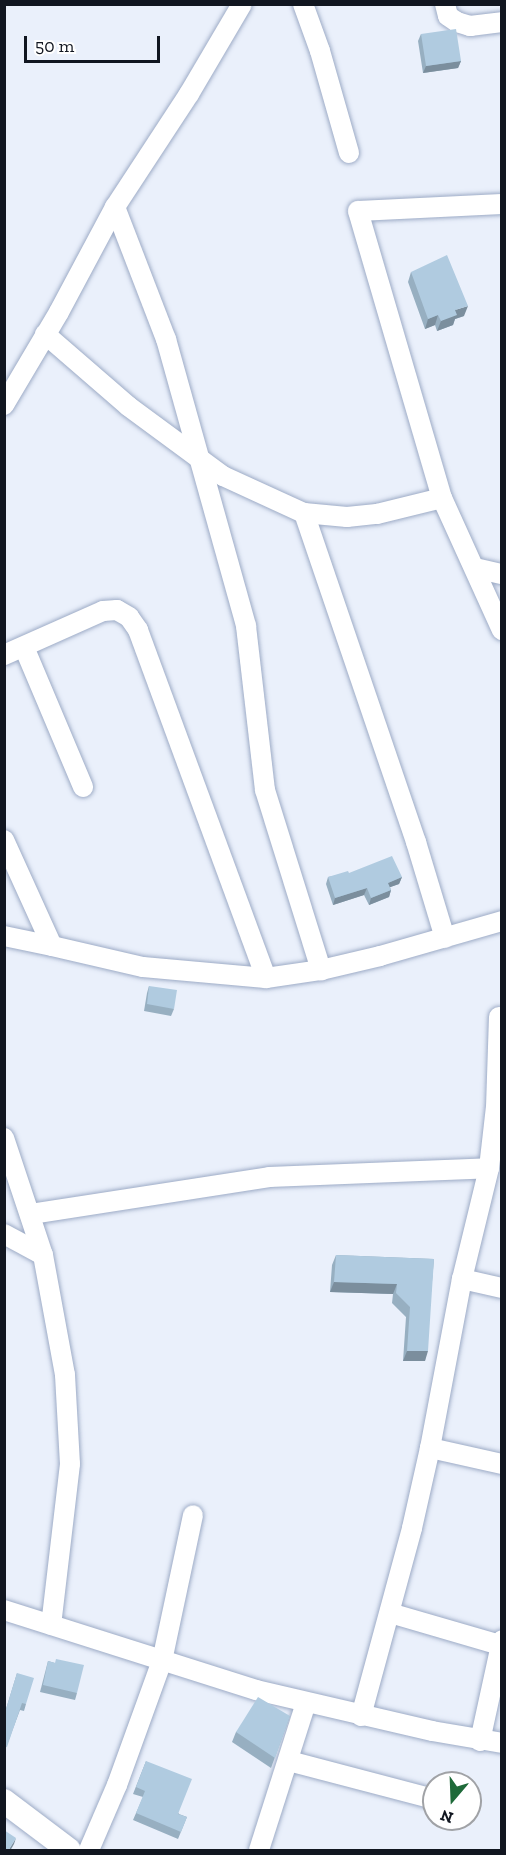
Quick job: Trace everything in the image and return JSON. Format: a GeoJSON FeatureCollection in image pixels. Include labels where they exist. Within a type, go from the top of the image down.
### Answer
{"type":"FeatureCollection","features":[{"type":"Feature","properties":{"kind":"street"},"geometry":{"type":"LineString","coordinates":[[4,405],[115,207],[189,94],[242,4]]}},
{"type":"Feature","properties":{"kind":"street"},"geometry":{"type":"LineString","coordinates":[[303,4],[320,51],[349,153]]}},
{"type":"Feature","properties":{"kind":"street"},"geometry":{"type":"LineString","coordinates":[[445,4],[448,16],[457,22],[470,26],[501,22]]}},
{"type":"Feature","properties":{"kind":"street"},"geometry":{"type":"LineString","coordinates":[[501,204],[358,211],[442,498],[501,630]]}},
{"type":"Feature","properties":{"kind":"street"},"geometry":{"type":"LineString","coordinates":[[115,207],[166,339],[246,626],[265,790],[321,970]]}},
{"type":"Feature","properties":{"kind":"street"},"geometry":{"type":"LineString","coordinates":[[45,334],[128,406],[198,459],[223,476],[304,513],[347,517],[377,514],[442,498]]}},
{"type":"Feature","properties":{"kind":"street"},"geometry":{"type":"LineString","coordinates":[[304,513],[416,843],[445,938]]}},
{"type":"Feature","properties":{"kind":"street"},"geometry":{"type":"LineString","coordinates":[[475,568],[501,574]]}},
{"type":"Feature","properties":{"kind":"street"},"geometry":{"type":"LineString","coordinates":[[4,655],[103,611],[117,610],[129,617],[138,630],[266,978]]}},
{"type":"Feature","properties":{"kind":"street"},"geometry":{"type":"LineString","coordinates":[[24,647],[83,787]]}},
{"type":"Feature","properties":{"kind":"street"},"geometry":{"type":"LineString","coordinates":[[4,840],[52,946]]}},
{"type":"Feature","properties":{"kind":"street"},"geometry":{"type":"LineString","coordinates":[[4,936],[143,967],[266,978],[321,970],[501,921]]}},
{"type":"Feature","properties":{"kind":"street"},"geometry":{"type":"LineString","coordinates":[[361,1716],[390,1613],[430,1448],[462,1279],[489,1168],[499,1108],[499,1017]]}},
{"type":"Feature","properties":{"kind":"street"},"geometry":{"type":"LineString","coordinates":[[4,1138],[43,1255],[66,1375],[70,1464],[51,1625]]}},
{"type":"Feature","properties":{"kind":"street"},"geometry":{"type":"LineString","coordinates":[[31,1214],[269,1177],[489,1168]]}},
{"type":"Feature","properties":{"kind":"street"},"geometry":{"type":"LineString","coordinates":[[4,1234],[43,1255]]}},
{"type":"Feature","properties":{"kind":"street"},"geometry":{"type":"LineString","coordinates":[[462,1279],[501,1288]]}},
{"type":"Feature","properties":{"kind":"street"},"geometry":{"type":"LineString","coordinates":[[430,1448],[501,1464]]}},
{"type":"Feature","properties":{"kind":"street"},"geometry":{"type":"LineString","coordinates":[[89,1851],[117,1785],[162,1661],[193,1515]]}},
{"type":"Feature","properties":{"kind":"street"},"geometry":{"type":"LineString","coordinates":[[4,1610],[162,1661],[306,1703],[480,1741],[501,1743]]}},
{"type":"Feature","properties":{"kind":"street"},"geometry":{"type":"LineString","coordinates":[[390,1613],[501,1642],[480,1741]]}},
{"type":"Feature","properties":{"kind":"street"},"geometry":{"type":"LineString","coordinates":[[259,1851],[306,1703]]}},
{"type":"Feature","properties":{"kind":"street"},"geometry":{"type":"LineString","coordinates":[[289,1761],[422,1796]]}},
{"type":"Feature","properties":{"kind":"street"},"geometry":{"type":"LineString","coordinates":[[4,1801],[69,1851]]}},
{"type":"Feature","properties":{"kind":"building"},"geometry":{"type":"Polygon","coordinates":[[[456,29],[461,61],[426,66],[421,34],[456,29]]]}},
{"type":"Feature","properties":{"kind":"building"},"geometry":{"type":"Polygon","coordinates":[[[447,255],[468,306],[455,310],[457,315],[441,321],[438,315],[428,319],[411,272],[447,255]]]}},
{"type":"Feature","properties":{"kind":"building"},"geometry":{"type":"Polygon","coordinates":[[[392,856],[402,877],[388,883],[391,890],[371,898],[367,888],[335,898],[328,877],[348,871],[349,873],[392,856]]]}},
{"type":"Feature","properties":{"kind":"building"},"geometry":{"type":"Polygon","coordinates":[[[149,986],[177,990],[174,1009],[147,1004],[149,986]]]}},
{"type":"Feature","properties":{"kind":"building"},"geometry":{"type":"Polygon","coordinates":[[[336,1255],[434,1259],[428,1351],[407,1351],[410,1307],[396,1293],[397,1284],[334,1282],[336,1255]]]}},
{"type":"Feature","properties":{"kind":"building"},"geometry":{"type":"Polygon","coordinates":[[[56,1659],[84,1665],[77,1693],[43,1685],[48,1661],[55,1663],[56,1659]]]}},
{"type":"Feature","properties":{"kind":"building"},"geometry":{"type":"Polygon","coordinates":[[[17,1673],[34,1678],[26,1704],[22,1703],[7,1747],[4,1746],[4,1708],[6,1709],[17,1673]]]}},
{"type":"Feature","properties":{"kind":"building"},"geometry":{"type":"Polygon","coordinates":[[[258,1697],[290,1716],[275,1758],[236,1732],[258,1697]]]}},
{"type":"Feature","properties":{"kind":"building"},"geometry":{"type":"Polygon","coordinates":[[[146,1761],[192,1779],[178,1814],[187,1817],[181,1832],[136,1813],[145,1791],[136,1787],[146,1761]]]}},
{"type":"Feature","properties":{"kind":"building"},"geometry":{"type":"Polygon","coordinates":[[[4,1830],[16,1838],[8,1851],[4,1851],[4,1830]]]}}]}
